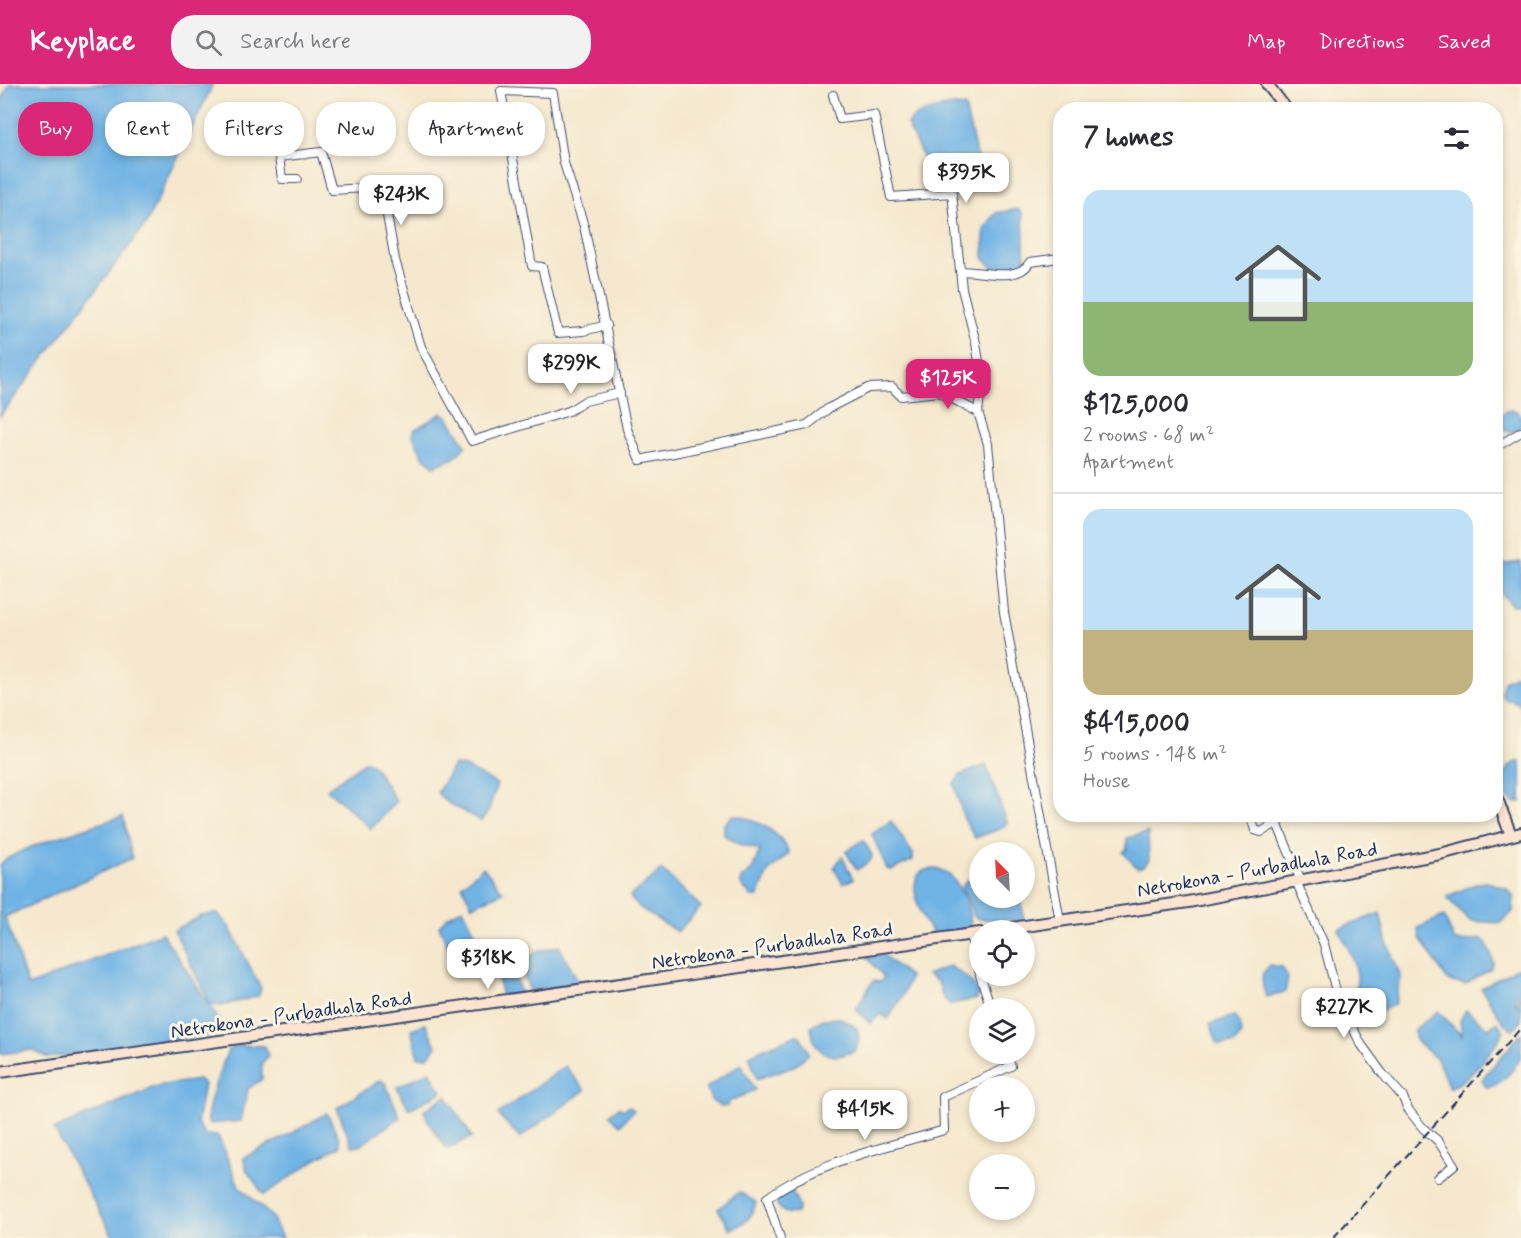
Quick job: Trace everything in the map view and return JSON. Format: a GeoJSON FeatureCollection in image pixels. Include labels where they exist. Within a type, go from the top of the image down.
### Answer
{"type":"FeatureCollection","features":[{"type":"Feature","properties":{"kind":"main road"},"geometry":{"type":"LineString","coordinates":[[1267,84],[1281,102]]}},
{"type":"Feature","properties":{"kind":"main road"},"geometry":{"type":"LineString","coordinates":[[1503,809],[1516,834]]}},
{"type":"Feature","properties":{"kind":"main road","name":"Netrokona - Purbadhola Road"},"geometry":{"type":"LineString","coordinates":[[1035,925],[1188,902],[1440,854],[1516,834]]}},
{"type":"Feature","properties":{"kind":"main road","name":"Netrokona - Purbadhola Road"},"geometry":{"type":"LineString","coordinates":[[0,1072],[969,934]]}},
{"type":"Feature","properties":{"kind":"street"},"geometry":{"type":"LineString","coordinates":[[607,325],[584,332],[558,333],[542,267],[532,267],[501,91],[553,93],[564,163],[585,226],[607,325],[627,429],[640,460],[807,425],[829,408],[868,388],[892,387],[901,396],[939,392],[978,412]]}},
{"type":"Feature","properties":{"kind":"street"},"geometry":{"type":"LineString","coordinates":[[833,94],[840,119],[874,115],[891,197],[952,193],[962,289],[976,343],[982,381],[978,412],[988,444],[1004,612],[1060,921]]}},
{"type":"Feature","properties":{"kind":"street"},"geometry":{"type":"LineString","coordinates":[[297,179],[282,179],[279,157],[321,152],[332,190],[382,187],[395,260],[421,347],[471,441],[569,411],[585,401],[620,393]]}},
{"type":"Feature","properties":{"kind":"street"},"geometry":{"type":"LineString","coordinates":[[961,272],[1015,274],[1026,269],[1030,262],[1053,259]]}},
{"type":"Feature","properties":{"kind":"street"},"geometry":{"type":"LineString","coordinates":[[1503,443],[1521,432]]}},
{"type":"Feature","properties":{"kind":"street"},"geometry":{"type":"LineString","coordinates":[[1252,822],[1255,830],[1261,831],[1277,824],[1324,944],[1338,999],[1361,1044],[1403,1097],[1407,1108],[1423,1128],[1438,1141],[1454,1165],[1438,1178]]}},
{"type":"Feature","properties":{"kind":"street"},"geometry":{"type":"LineString","coordinates":[[780,1238],[767,1198],[786,1184],[824,1167],[944,1130],[943,1097],[1011,1066],[1010,1064]]}},
{"type":"Feature","properties":{"kind":"water"},"geometry":{"type":"Polygon","coordinates":[[[9,84],[213,84],[192,128],[192,102],[105,102],[105,156],[179,156],[146,224],[0,416],[0,104],[9,84]]]}},
{"type":"Feature","properties":{"kind":"water"},"geometry":{"type":"Polygon","coordinates":[[[955,106],[965,107],[980,171],[980,183],[932,188],[925,162],[907,124],[917,115],[955,106]]]}},
{"type":"Feature","properties":{"kind":"water"},"geometry":{"type":"Polygon","coordinates":[[[1018,209],[1023,214],[1025,267],[999,273],[984,259],[984,229],[996,213],[1018,209]]]}},
{"type":"Feature","properties":{"kind":"water"},"geometry":{"type":"Polygon","coordinates":[[[1511,410],[1519,413],[1521,417],[1519,429],[1511,432],[1503,429],[1503,413],[1511,410]]]}},
{"type":"Feature","properties":{"kind":"water"},"geometry":{"type":"Polygon","coordinates":[[[442,413],[448,417],[466,446],[454,458],[434,466],[424,458],[412,434],[414,430],[442,413]]]}},
{"type":"Feature","properties":{"kind":"water"},"geometry":{"type":"Polygon","coordinates":[[[1521,562],[1521,605],[1512,605],[1503,595],[1503,564],[1521,562]]]}},
{"type":"Feature","properties":{"kind":"water"},"geometry":{"type":"Polygon","coordinates":[[[1515,675],[1521,678],[1521,707],[1519,703],[1505,699],[1503,696],[1504,681],[1515,675]]]}},
{"type":"Feature","properties":{"kind":"water"},"geometry":{"type":"Polygon","coordinates":[[[366,761],[374,766],[396,801],[371,829],[327,789],[366,761]]]}},
{"type":"Feature","properties":{"kind":"water"},"geometry":{"type":"Polygon","coordinates":[[[1515,762],[1521,762],[1521,802],[1515,803],[1507,797],[1505,774],[1515,762]]]}},
{"type":"Feature","properties":{"kind":"water"},"geometry":{"type":"Polygon","coordinates":[[[454,765],[465,767],[497,784],[488,812],[481,821],[445,801],[437,793],[454,765]]]}},
{"type":"Feature","properties":{"kind":"water"},"geometry":{"type":"Polygon","coordinates":[[[986,765],[1007,822],[1002,828],[975,838],[964,819],[954,784],[960,775],[986,765]]]}},
{"type":"Feature","properties":{"kind":"water"},"geometry":{"type":"Polygon","coordinates":[[[733,815],[750,819],[766,827],[780,839],[789,853],[768,872],[758,897],[752,897],[741,885],[741,879],[752,870],[760,850],[739,844],[724,835],[724,824],[733,815]]]}},
{"type":"Feature","properties":{"kind":"water"},"geometry":{"type":"Polygon","coordinates":[[[123,816],[132,858],[5,917],[28,986],[162,933],[219,1020],[221,1033],[48,1058],[33,1050],[0,1054],[0,865],[38,845],[123,816]]]}},
{"type":"Feature","properties":{"kind":"water"},"geometry":{"type":"Polygon","coordinates":[[[891,821],[913,854],[913,860],[892,870],[887,869],[872,834],[891,821]]]}},
{"type":"Feature","properties":{"kind":"water"},"geometry":{"type":"Polygon","coordinates":[[[1148,832],[1149,860],[1144,866],[1137,868],[1123,852],[1127,849],[1127,838],[1148,832]]]}},
{"type":"Feature","properties":{"kind":"water"},"geometry":{"type":"Polygon","coordinates":[[[863,840],[872,855],[871,860],[857,870],[846,852],[863,840]]]}},
{"type":"Feature","properties":{"kind":"water"},"geometry":{"type":"Polygon","coordinates":[[[842,856],[853,879],[843,884],[834,868],[842,856]]]}},
{"type":"Feature","properties":{"kind":"water"},"geometry":{"type":"Polygon","coordinates":[[[483,867],[503,892],[472,906],[462,885],[483,867]]]}},
{"type":"Feature","properties":{"kind":"water"},"geometry":{"type":"Polygon","coordinates":[[[939,869],[957,884],[970,920],[967,930],[935,935],[930,930],[918,905],[915,887],[916,879],[924,870],[939,869]]]}},
{"type":"Feature","properties":{"kind":"water"},"geometry":{"type":"Polygon","coordinates":[[[662,870],[701,907],[677,932],[643,910],[630,896],[662,870]]]}},
{"type":"Feature","properties":{"kind":"water"},"geometry":{"type":"Polygon","coordinates":[[[969,880],[969,905],[962,887],[969,880]]]}},
{"type":"Feature","properties":{"kind":"water"},"geometry":{"type":"Polygon","coordinates":[[[1487,882],[1506,888],[1514,897],[1513,912],[1500,923],[1470,921],[1448,899],[1448,896],[1478,883],[1487,882]]]}},
{"type":"Feature","properties":{"kind":"water"},"geometry":{"type":"Polygon","coordinates":[[[463,908],[478,939],[450,952],[439,926],[447,917],[463,908]]]}},
{"type":"Feature","properties":{"kind":"water"},"geometry":{"type":"Polygon","coordinates":[[[970,908],[1022,908],[1024,920],[978,919],[970,908]]]}},
{"type":"Feature","properties":{"kind":"water"},"geometry":{"type":"Polygon","coordinates":[[[217,913],[229,927],[261,988],[259,996],[221,1006],[210,1004],[174,930],[201,916],[217,913]]]}},
{"type":"Feature","properties":{"kind":"water"},"geometry":{"type":"Polygon","coordinates":[[[1380,913],[1386,940],[1401,977],[1395,1004],[1362,1022],[1357,1020],[1353,1007],[1357,981],[1356,968],[1339,929],[1380,913]]]}},
{"type":"Feature","properties":{"kind":"water"},"geometry":{"type":"Polygon","coordinates":[[[1444,916],[1455,941],[1484,940],[1494,963],[1491,969],[1465,985],[1448,981],[1419,937],[1418,928],[1444,916]]]}},
{"type":"Feature","properties":{"kind":"water"},"geometry":{"type":"Polygon","coordinates":[[[559,946],[580,984],[529,990],[521,964],[536,952],[559,946]]]}},
{"type":"Feature","properties":{"kind":"water"},"geometry":{"type":"Polygon","coordinates":[[[883,955],[910,977],[903,995],[888,1019],[880,1014],[870,1024],[856,1009],[871,984],[874,981],[880,982],[884,977],[866,956],[883,955]]]}},
{"type":"Feature","properties":{"kind":"water"},"geometry":{"type":"Polygon","coordinates":[[[1270,965],[1282,967],[1288,978],[1285,992],[1266,997],[1263,976],[1270,965]]]}},
{"type":"Feature","properties":{"kind":"water"},"geometry":{"type":"Polygon","coordinates":[[[949,966],[969,980],[969,986],[974,986],[977,998],[950,1004],[943,998],[938,982],[927,975],[949,966]]]}},
{"type":"Feature","properties":{"kind":"water"},"geometry":{"type":"Polygon","coordinates":[[[1521,966],[1521,991],[1513,1000],[1520,1008],[1515,1002],[1521,995],[1521,1021],[1513,1029],[1505,1025],[1481,988],[1521,966]]]}},
{"type":"Feature","properties":{"kind":"water"},"geometry":{"type":"Polygon","coordinates":[[[508,969],[514,975],[521,993],[502,997],[497,974],[508,969]]]}},
{"type":"Feature","properties":{"kind":"water"},"geometry":{"type":"Polygon","coordinates":[[[1466,1010],[1488,1028],[1497,1022],[1504,1031],[1472,1072],[1449,1088],[1437,1059],[1416,1041],[1414,1030],[1438,1011],[1462,1036],[1460,1021],[1466,1010]]]}},
{"type":"Feature","properties":{"kind":"water"},"geometry":{"type":"Polygon","coordinates":[[[1234,1016],[1239,1022],[1241,1035],[1234,1044],[1218,1045],[1210,1024],[1234,1016]]]}},
{"type":"Feature","properties":{"kind":"water"},"geometry":{"type":"Polygon","coordinates":[[[840,1018],[857,1028],[859,1039],[856,1050],[839,1055],[825,1053],[816,1044],[811,1026],[823,1019],[840,1018]]]}},
{"type":"Feature","properties":{"kind":"water"},"geometry":{"type":"Polygon","coordinates":[[[426,1024],[436,1046],[428,1057],[418,1057],[411,1029],[426,1024]]]}},
{"type":"Feature","properties":{"kind":"water"},"geometry":{"type":"Polygon","coordinates":[[[1521,1034],[1520,1059],[1501,1081],[1491,1087],[1486,1087],[1482,1080],[1521,1034]]]}},
{"type":"Feature","properties":{"kind":"water"},"geometry":{"type":"Polygon","coordinates":[[[796,1035],[800,1036],[809,1053],[796,1065],[757,1079],[749,1055],[796,1035]]]}},
{"type":"Feature","properties":{"kind":"water"},"geometry":{"type":"Polygon","coordinates":[[[238,1045],[265,1046],[268,1056],[262,1063],[262,1079],[248,1089],[241,1121],[209,1124],[208,1110],[222,1066],[228,1050],[238,1045]]]}},
{"type":"Feature","properties":{"kind":"water"},"geometry":{"type":"Polygon","coordinates":[[[741,1064],[755,1090],[721,1107],[712,1101],[706,1088],[741,1064]]]}},
{"type":"Feature","properties":{"kind":"water"},"geometry":{"type":"Polygon","coordinates":[[[565,1066],[585,1090],[520,1138],[498,1114],[565,1066]]]}},
{"type":"Feature","properties":{"kind":"water"},"geometry":{"type":"Polygon","coordinates":[[[430,1071],[442,1092],[409,1109],[397,1087],[430,1071]]]}},
{"type":"Feature","properties":{"kind":"water"},"geometry":{"type":"Polygon","coordinates":[[[198,1080],[204,1084],[197,1123],[205,1135],[218,1136],[239,1186],[272,1217],[282,1238],[114,1238],[54,1129],[157,1086],[198,1080]]]}},
{"type":"Feature","properties":{"kind":"water"},"geometry":{"type":"Polygon","coordinates":[[[381,1080],[385,1083],[400,1117],[361,1145],[352,1146],[337,1108],[381,1080]]]}},
{"type":"Feature","properties":{"kind":"water"},"geometry":{"type":"Polygon","coordinates":[[[446,1096],[472,1137],[447,1149],[430,1125],[424,1110],[446,1096]]]}},
{"type":"Feature","properties":{"kind":"water"},"geometry":{"type":"Polygon","coordinates":[[[629,1106],[634,1110],[620,1125],[610,1115],[619,1107],[623,1110],[629,1106]]]}},
{"type":"Feature","properties":{"kind":"water"},"geometry":{"type":"Polygon","coordinates":[[[327,1113],[339,1138],[340,1146],[264,1195],[247,1171],[243,1158],[327,1113]]]}},
{"type":"Feature","properties":{"kind":"water"},"geometry":{"type":"Polygon","coordinates":[[[792,1190],[799,1207],[797,1213],[790,1214],[781,1210],[775,1200],[777,1196],[792,1190]]]}},
{"type":"Feature","properties":{"kind":"water"},"geometry":{"type":"Polygon","coordinates":[[[739,1192],[756,1202],[747,1220],[730,1229],[718,1209],[739,1192]]]}},
{"type":"Feature","properties":{"kind":"railway"},"geometry":{"type":"LineString","coordinates":[[1333,1238],[1521,1028]]}}]}
